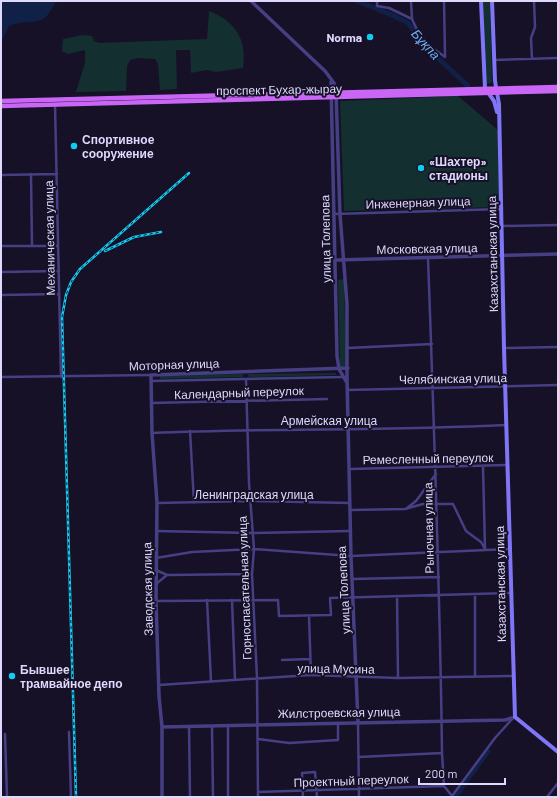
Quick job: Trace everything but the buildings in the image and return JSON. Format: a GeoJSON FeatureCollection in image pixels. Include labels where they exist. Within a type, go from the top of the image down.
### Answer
{"type":"FeatureCollection","features":[{"type":"Feature","properties":{"kind":"main road"},"geometry":{"type":"LineString","coordinates":[[481,1],[486,91],[494,102],[499,116]]}},
{"type":"Feature","properties":{"kind":"main road","name":"Казахстанская улица"},"geometry":{"type":"LineString","coordinates":[[492,1],[495,81],[498,91],[502,209],[512,676],[515,717]]}},
{"type":"Feature","properties":{"kind":"main road","name":"проспект Бухар-жырау"},"geometry":{"type":"LineString","coordinates":[[498,91],[558,87]]}},
{"type":"Feature","properties":{"kind":"main road","name":"проспект Бухар-жырау"},"geometry":{"type":"LineString","coordinates":[[1,101],[55,102],[486,91],[558,91]]}},
{"type":"Feature","properties":{"kind":"main road","name":"проспект Бухар-жырау"},"geometry":{"type":"LineString","coordinates":[[1,106],[55,102]]}},
{"type":"Feature","properties":{"kind":"main road"},"geometry":{"type":"LineString","coordinates":[[515,717],[558,752]]}},
{"type":"Feature","properties":{"kind":"street"},"geometry":{"type":"LineString","coordinates":[[251,1],[325,71],[334,83],[334,95]]}},
{"type":"Feature","properties":{"kind":"street"},"geometry":{"type":"LineString","coordinates":[[377,1],[377,6],[389,8],[412,19]]}},
{"type":"Feature","properties":{"kind":"street"},"geometry":{"type":"LineString","coordinates":[[411,1],[412,19],[418,32],[430,46],[444,57],[444,1]]}},
{"type":"Feature","properties":{"kind":"street"},"geometry":{"type":"LineString","coordinates":[[532,59],[531,38],[535,27],[534,1]]}},
{"type":"Feature","properties":{"kind":"street"},"geometry":{"type":"LineString","coordinates":[[494,60],[558,58]]}},
{"type":"Feature","properties":{"kind":"street","name":"улица Толепова"},"geometry":{"type":"LineString","coordinates":[[334,95],[348,348],[348,368],[345,377]]}},
{"type":"Feature","properties":{"kind":"street","name":"улица Толепова"},"geometry":{"type":"LineString","coordinates":[[334,95],[336,356],[339,369],[345,377],[348,390],[351,556],[357,677],[359,797]]}},
{"type":"Feature","properties":{"kind":"street","name":"Механическая улица"},"geometry":{"type":"LineString","coordinates":[[55,102],[61,377]]}},
{"type":"Feature","properties":{"kind":"street"},"geometry":{"type":"LineString","coordinates":[[31,174],[32,246]]}},
{"type":"Feature","properties":{"kind":"street"},"geometry":{"type":"LineString","coordinates":[[1,175],[57,174]]}},
{"type":"Feature","properties":{"kind":"street","name":"Инженерная улица"},"geometry":{"type":"LineString","coordinates":[[335,214],[502,209]]}},
{"type":"Feature","properties":{"kind":"street"},"geometry":{"type":"LineString","coordinates":[[502,226],[558,225]]}},
{"type":"Feature","properties":{"kind":"street"},"geometry":{"type":"LineString","coordinates":[[1,246],[59,246]]}},
{"type":"Feature","properties":{"kind":"street","name":"Московская улица"},"geometry":{"type":"LineString","coordinates":[[336,260],[502,257],[558,254]]}},
{"type":"Feature","properties":{"kind":"street","name":"Рыночная улица"},"geometry":{"type":"LineString","coordinates":[[428,258],[432,344],[432,388],[436,429],[437,552],[439,578],[442,753],[444,786]]}},
{"type":"Feature","properties":{"kind":"street"},"geometry":{"type":"LineString","coordinates":[[1,272],[59,271]]}},
{"type":"Feature","properties":{"kind":"street"},"geometry":{"type":"LineString","coordinates":[[1,295],[59,294]]}},
{"type":"Feature","properties":{"kind":"street"},"geometry":{"type":"LineString","coordinates":[[348,348],[432,344]]}},
{"type":"Feature","properties":{"kind":"street"},"geometry":{"type":"LineString","coordinates":[[504,348],[558,347]]}},
{"type":"Feature","properties":{"kind":"street","name":"Моторная улица"},"geometry":{"type":"LineString","coordinates":[[1,377],[151,375],[348,368]]}},
{"type":"Feature","properties":{"kind":"street","name":"Заводская улица"},"geometry":{"type":"LineString","coordinates":[[151,375],[152,433],[157,503],[156,601],[162,727],[162,797]]}},
{"type":"Feature","properties":{"kind":"street","name":"Моторная улица"},"geometry":{"type":"LineString","coordinates":[[151,381],[345,377]]}},
{"type":"Feature","properties":{"kind":"street","name":"Горноспасательная улица"},"geometry":{"type":"LineString","coordinates":[[246,379],[250,501],[254,549],[252,574],[257,678],[258,797]]}},
{"type":"Feature","properties":{"kind":"street","name":"Челябинская улица"},"geometry":{"type":"LineString","coordinates":[[348,390],[558,385]]}},
{"type":"Feature","properties":{"kind":"street","name":"Календарный переулок"},"geometry":{"type":"LineString","coordinates":[[151,403],[327,399]]}},
{"type":"Feature","properties":{"kind":"street","name":"Армейская улица"},"geometry":{"type":"LineString","coordinates":[[152,433],[247,430],[436,429],[506,426]]}},
{"type":"Feature","properties":{"kind":"street"},"geometry":{"type":"LineString","coordinates":[[190,431],[194,503]]}},
{"type":"Feature","properties":{"kind":"street","name":"Ремесленный переулок"},"geometry":{"type":"LineString","coordinates":[[350,469],[508,465]]}},
{"type":"Feature","properties":{"kind":"street"},"geometry":{"type":"LineString","coordinates":[[483,466],[485,549]]}},
{"type":"Feature","properties":{"kind":"street"},"geometry":{"type":"LineString","coordinates":[[405,509],[416,501],[436,473]]}},
{"type":"Feature","properties":{"kind":"street","name":"Ленинградская улица"},"geometry":{"type":"LineString","coordinates":[[157,503],[250,501],[351,503]]}},
{"type":"Feature","properties":{"kind":"street"},"geometry":{"type":"LineString","coordinates":[[351,510],[405,509],[423,504],[453,504],[466,530],[481,542],[485,549]]}},
{"type":"Feature","properties":{"kind":"street"},"geometry":{"type":"LineString","coordinates":[[157,531],[252,533],[351,531]]}},
{"type":"Feature","properties":{"kind":"street"},"geometry":{"type":"LineString","coordinates":[[156,558],[192,552],[254,549],[351,556],[510,548]]}},
{"type":"Feature","properties":{"kind":"street"},"geometry":{"type":"LineString","coordinates":[[156,570],[167,575],[252,574]]}},
{"type":"Feature","properties":{"kind":"street"},"geometry":{"type":"LineString","coordinates":[[156,584],[167,575]]}},
{"type":"Feature","properties":{"kind":"street"},"geometry":{"type":"LineString","coordinates":[[353,579],[439,578]]}},
{"type":"Feature","properties":{"kind":"street"},"geometry":{"type":"LineString","coordinates":[[156,601],[278,600],[279,616],[309,616],[331,615],[330,598],[511,593]]}},
{"type":"Feature","properties":{"kind":"street"},"geometry":{"type":"LineString","coordinates":[[475,594],[475,675]]}},
{"type":"Feature","properties":{"kind":"street"},"geometry":{"type":"LineString","coordinates":[[397,596],[398,678]]}},
{"type":"Feature","properties":{"kind":"street"},"geometry":{"type":"LineString","coordinates":[[207,600],[211,681]]}},
{"type":"Feature","properties":{"kind":"street","name":"Горноспасательная улица"},"geometry":{"type":"LineString","coordinates":[[232,600],[235,680]]}},
{"type":"Feature","properties":{"kind":"street"},"geometry":{"type":"LineString","coordinates":[[309,616],[311,675]]}},
{"type":"Feature","properties":{"kind":"street"},"geometry":{"type":"LineString","coordinates":[[282,660],[310,659]]}},
{"type":"Feature","properties":{"kind":"street","name":"улица Мусина"},"geometry":{"type":"LineString","coordinates":[[159,685],[311,675],[398,678],[475,675],[512,676]]}},
{"type":"Feature","properties":{"kind":"street"},"geometry":{"type":"LineString","coordinates":[[444,786],[451,797],[495,738],[515,717]]}},
{"type":"Feature","properties":{"kind":"street","name":"Жилстроевская улица"},"geometry":{"type":"LineString","coordinates":[[162,727],[228,724],[505,720],[515,717]]}},
{"type":"Feature","properties":{"kind":"street"},"geometry":{"type":"LineString","coordinates":[[258,739],[289,742],[338,740],[338,723]]}},
{"type":"Feature","properties":{"kind":"street"},"geometry":{"type":"LineString","coordinates":[[228,724],[228,797]]}},
{"type":"Feature","properties":{"kind":"street"},"geometry":{"type":"LineString","coordinates":[[212,725],[213,797]]}},
{"type":"Feature","properties":{"kind":"street"},"geometry":{"type":"LineString","coordinates":[[189,726],[190,797]]}},
{"type":"Feature","properties":{"kind":"street"},"geometry":{"type":"LineString","coordinates":[[69,732],[71,797]]}},
{"type":"Feature","properties":{"kind":"street"},"geometry":{"type":"LineString","coordinates":[[5,734],[7,797]]}},
{"type":"Feature","properties":{"kind":"street"},"geometry":{"type":"LineString","coordinates":[[359,757],[442,753]]}},
{"type":"Feature","properties":{"kind":"street"},"geometry":{"type":"LineString","coordinates":[[303,797],[302,773],[315,772],[316,797]]}},
{"type":"Feature","properties":{"kind":"street"},"geometry":{"type":"LineString","coordinates":[[547,797],[558,783]]}},
{"type":"Feature","properties":{"kind":"street","name":"Проектный переулок"},"geometry":{"type":"LineString","coordinates":[[258,792],[444,786]]}},
{"type":"Feature","properties":{"kind":"green space"},"geometry":{"type":"Polygon","coordinates":[[[483,1],[490,1],[492,83],[485,84],[483,1]]]}},
{"type":"Feature","properties":{"kind":"green space"},"geometry":{"type":"Polygon","coordinates":[[[209,11],[226,20],[238,33],[243,48],[243,68],[216,72],[207,70],[191,73],[190,50],[176,50],[177,89],[160,90],[158,64],[155,59],[137,58],[130,60],[127,66],[126,91],[76,92],[85,63],[85,50],[68,54],[62,51],[63,39],[82,35],[92,36],[94,41],[99,43],[207,39],[209,11]]]}},
{"type":"Feature","properties":{"kind":"green space","name":"«Шахтер» стадионы"},"geometry":{"type":"Polygon","coordinates":[[[458,96],[498,130],[500,207],[344,211],[340,101],[458,96]]]}},
{"type":"Feature","properties":{"kind":"green space"},"geometry":{"type":"Polygon","coordinates":[[[344,279],[346,366],[340,367],[338,280],[344,279]]]}},
{"type":"Feature","properties":{"kind":"green space"},"geometry":{"type":"Polygon","coordinates":[[[336,373],[336,375],[249,377],[248,374],[336,373]]]}},
{"type":"Feature","properties":{"kind":"green space"},"geometry":{"type":"Polygon","coordinates":[[[243,374],[243,377],[160,379],[160,376],[243,374]]]}},
{"type":"Feature","properties":{"kind":"water"},"geometry":{"type":"Polygon","coordinates":[[[1,1],[60,1],[55,3],[46,17],[41,20],[9,26],[2,40],[1,1]]]}},
{"type":"Feature","properties":{"kind":"waterway","name":"Бұқпа"},"geometry":{"type":"LineString","coordinates":[[357,1],[408,23],[426,47],[468,86]]}},
{"type":"Feature","properties":{"kind":"waterway"},"geometry":{"type":"LineString","coordinates":[[455,797],[488,751]]}},
{"type":"Feature","properties":{"kind":"railway"},"geometry":{"type":"LineString","coordinates":[[76,797],[62,317],[66,295],[71,282],[80,269],[189,173]]}},
{"type":"Feature","properties":{"kind":"railway"},"geometry":{"type":"LineString","coordinates":[[105,251],[134,237],[161,232]]}},
{"type":"Feature","properties":{"kind":"place","name":"Norma"},"geometry":{"type":"Point","coordinates":[370,37]}},
{"type":"Feature","properties":{"kind":"place","name":"Спортивное сооружение"},"geometry":{"type":"Point","coordinates":[74,146]}},
{"type":"Feature","properties":{"kind":"place","name":"«Шахтер» стадионы"},"geometry":{"type":"Point","coordinates":[421,168]}},
{"type":"Feature","properties":{"kind":"place","name":"Бывшее трамвайное депо"},"geometry":{"type":"Point","coordinates":[12,676]}}]}
